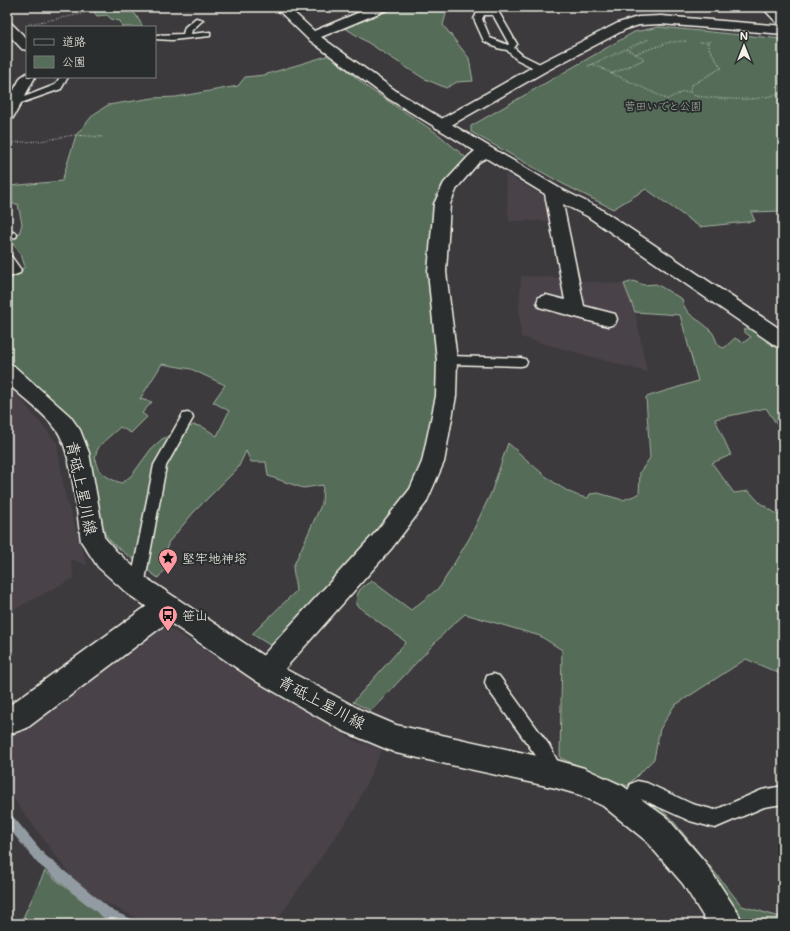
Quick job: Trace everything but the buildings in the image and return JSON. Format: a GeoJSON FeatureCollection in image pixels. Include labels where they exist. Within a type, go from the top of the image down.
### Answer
{"type":"FeatureCollection","features":[{"type":"Feature","properties":{"kind":"street"},"geometry":{"type":"LineString","coordinates":[[281,7],[312,36],[394,96],[440,125],[486,150],[553,192],[594,212],[783,341]]}},
{"type":"Feature","properties":{"kind":"street"},"geometry":{"type":"LineString","coordinates":[[312,36],[382,7]]}},
{"type":"Feature","properties":{"kind":"street"},"geometry":{"type":"LineString","coordinates":[[768,7],[783,22]]}},
{"type":"Feature","properties":{"kind":"street"},"geometry":{"type":"LineString","coordinates":[[440,125],[541,68],[622,26],[638,21],[661,20],[783,30]]}},
{"type":"Feature","properties":{"kind":"street"},"geometry":{"type":"LineString","coordinates":[[9,27],[26,45]]}},
{"type":"Feature","properties":{"kind":"street"},"geometry":{"type":"LineString","coordinates":[[7,116],[27,78]]}},
{"type":"Feature","properties":{"kind":"street"},"geometry":{"type":"LineString","coordinates":[[266,672],[383,541],[418,496],[433,462],[446,396],[447,360],[437,272],[442,204],[450,186],[474,159],[486,150]]}},
{"type":"Feature","properties":{"kind":"street"},"geometry":{"type":"LineString","coordinates":[[553,192],[576,310]]}},
{"type":"Feature","properties":{"kind":"street"},"geometry":{"type":"LineString","coordinates":[[546,302],[608,319]]}},
{"type":"Feature","properties":{"kind":"street","name":"青砥上星川線"},"geometry":{"type":"LineString","coordinates":[[7,371],[63,422],[72,436],[78,453],[93,540],[106,558],[137,586],[266,672],[351,720],[396,739],[556,774],[584,782],[629,807],[656,829],[694,873],[727,924]]}},
{"type":"Feature","properties":{"kind":"street"},"geometry":{"type":"LineString","coordinates":[[7,721],[17,718],[168,607]]}},
{"type":"Feature","properties":{"kind":"lane"},"geometry":{"type":"LineString","coordinates":[[510,48],[512,44],[495,13],[481,13],[478,19],[487,39],[500,46],[510,48],[519,57],[541,68]]}},
{"type":"Feature","properties":{"kind":"lane"},"geometry":{"type":"LineString","coordinates":[[188,35],[188,29],[199,20]]}},
{"type":"Feature","properties":{"kind":"lane"},"geometry":{"type":"LineString","coordinates":[[156,37],[172,38],[207,34]]}},
{"type":"Feature","properties":{"kind":"lane"},"geometry":{"type":"LineString","coordinates":[[15,102],[58,87],[63,78]]}},
{"type":"Feature","properties":{"kind":"lane"},"geometry":{"type":"LineString","coordinates":[[7,258],[16,270],[7,274]]}},
{"type":"Feature","properties":{"kind":"lane"},"geometry":{"type":"LineString","coordinates":[[447,360],[521,362]]}},
{"type":"Feature","properties":{"kind":"lane"},"geometry":{"type":"LineString","coordinates":[[137,586],[160,465],[187,418]]}},
{"type":"Feature","properties":{"kind":"lane"},"geometry":{"type":"LineString","coordinates":[[493,682],[543,751],[556,774]]}},
{"type":"Feature","properties":{"kind":"lane"},"geometry":{"type":"LineString","coordinates":[[629,807],[637,790],[647,792],[690,812],[716,818],[740,810],[762,799],[783,795]]}},
{"type":"Feature","properties":{"kind":"path"},"geometry":{"type":"LineString","coordinates":[[9,27],[77,15],[103,7]]}},
{"type":"Feature","properties":{"kind":"path"},"geometry":{"type":"LineString","coordinates":[[690,92],[690,86],[721,68],[710,48],[709,35]]}},
{"type":"Feature","properties":{"kind":"path"},"geometry":{"type":"LineString","coordinates":[[586,67],[625,49],[655,38]]}},
{"type":"Feature","properties":{"kind":"path"},"geometry":{"type":"LineString","coordinates":[[635,54],[670,42],[691,41]]}},
{"type":"Feature","properties":{"kind":"path"},"geometry":{"type":"LineString","coordinates":[[697,42],[709,43]]}},
{"type":"Feature","properties":{"kind":"path"},"geometry":{"type":"LineString","coordinates":[[611,74],[643,60],[644,58],[625,49]]}},
{"type":"Feature","properties":{"kind":"path"},"geometry":{"type":"LineString","coordinates":[[586,61],[667,99],[683,92],[690,92],[695,96],[738,98],[775,96],[783,92]]}},
{"type":"Feature","properties":{"kind":"path"},"geometry":{"type":"LineString","coordinates":[[7,143],[40,141],[74,135],[102,137]]}},
{"type":"Feature","properties":{"kind":"shaded area"},"geometry":{"type":"Polygon","coordinates":[[[505,174],[543,196],[549,202],[551,221],[509,221],[505,174]]]}},
{"type":"Feature","properties":{"kind":"shaded area"},"geometry":{"type":"Polygon","coordinates":[[[521,276],[563,278],[567,298],[559,301],[589,309],[583,305],[578,281],[624,284],[635,312],[647,372],[521,337],[519,311],[521,276]]]}},
{"type":"Feature","properties":{"kind":"shaded area"},"geometry":{"type":"Polygon","coordinates":[[[7,383],[57,443],[64,491],[87,565],[70,559],[74,578],[7,613],[7,383]]]}},
{"type":"Feature","properties":{"kind":"shaded area"},"geometry":{"type":"Polygon","coordinates":[[[162,624],[355,741],[382,749],[355,809],[274,924],[149,924],[98,899],[74,880],[7,790],[7,733],[162,624]]]}},
{"type":"Feature","properties":{"kind":"green space"},"geometry":{"type":"Polygon","coordinates":[[[107,7],[128,7],[136,15],[142,26],[122,26],[120,21],[111,19],[107,15],[97,16],[93,11],[107,7]]]}},
{"type":"Feature","properties":{"kind":"green space"},"geometry":{"type":"Polygon","coordinates":[[[398,7],[448,7],[443,25],[469,58],[473,81],[457,82],[446,88],[423,78],[345,28],[398,7]]]}},
{"type":"Feature","properties":{"kind":"green space","name":"菅田いでと公園"},"geometry":{"type":"Polygon","coordinates":[[[659,27],[783,39],[783,211],[751,212],[755,221],[700,227],[646,189],[613,209],[563,184],[471,132],[471,126],[634,32],[659,27]]]}},
{"type":"Feature","properties":{"kind":"green space"},"geometry":{"type":"Polygon","coordinates":[[[330,55],[367,87],[438,134],[470,161],[442,189],[441,357],[438,396],[427,461],[413,494],[276,649],[252,634],[296,591],[293,567],[322,503],[323,485],[303,488],[268,476],[266,462],[251,462],[246,451],[238,468],[194,512],[168,543],[165,570],[158,578],[114,545],[101,529],[85,441],[71,419],[7,363],[7,276],[25,267],[21,254],[9,239],[19,234],[22,224],[18,204],[7,204],[9,186],[62,181],[76,135],[94,114],[108,105],[153,98],[176,97],[238,86],[245,77],[264,75],[330,55]],[[162,364],[140,399],[152,402],[142,413],[147,417],[131,433],[120,427],[99,447],[95,460],[100,471],[110,478],[122,483],[132,475],[151,449],[162,439],[194,425],[203,427],[217,436],[229,411],[213,402],[225,385],[191,369],[162,364]]]}},
{"type":"Feature","properties":{"kind":"green space"},"geometry":{"type":"Polygon","coordinates":[[[633,281],[644,285],[656,284],[682,299],[690,314],[711,331],[721,347],[724,348],[735,338],[743,343],[751,337],[743,331],[751,325],[783,346],[783,434],[766,408],[715,419],[731,455],[712,463],[734,493],[749,491],[760,503],[783,518],[783,675],[746,659],[674,706],[660,729],[654,759],[627,786],[560,758],[562,650],[540,636],[465,614],[448,629],[371,711],[353,702],[406,642],[356,605],[358,593],[365,585],[372,581],[411,610],[440,587],[470,537],[491,493],[508,443],[535,468],[556,484],[578,496],[588,498],[590,494],[598,493],[623,500],[639,494],[640,472],[650,458],[646,397],[698,381],[680,315],[635,312],[624,284],[633,281]]]}},
{"type":"Feature","properties":{"kind":"green space"},"geometry":{"type":"Polygon","coordinates":[[[649,797],[674,822],[742,906],[780,917],[783,915],[783,924],[736,924],[639,799],[649,797]]]}},
{"type":"Feature","properties":{"kind":"green space"},"geometry":{"type":"Polygon","coordinates":[[[45,871],[105,918],[118,924],[20,924],[45,871]]]}},
{"type":"Feature","properties":{"kind":"waterway"},"geometry":{"type":"LineString","coordinates":[[7,818],[41,859],[109,915],[130,924]]}},
{"type":"Feature","properties":{"kind":"place","name":"堅牢地神塔"},"geometry":{"type":"Point","coordinates":[168,575]}},
{"type":"Feature","properties":{"kind":"place","name":"笹山"},"geometry":{"type":"Point","coordinates":[168,632]}}]}
